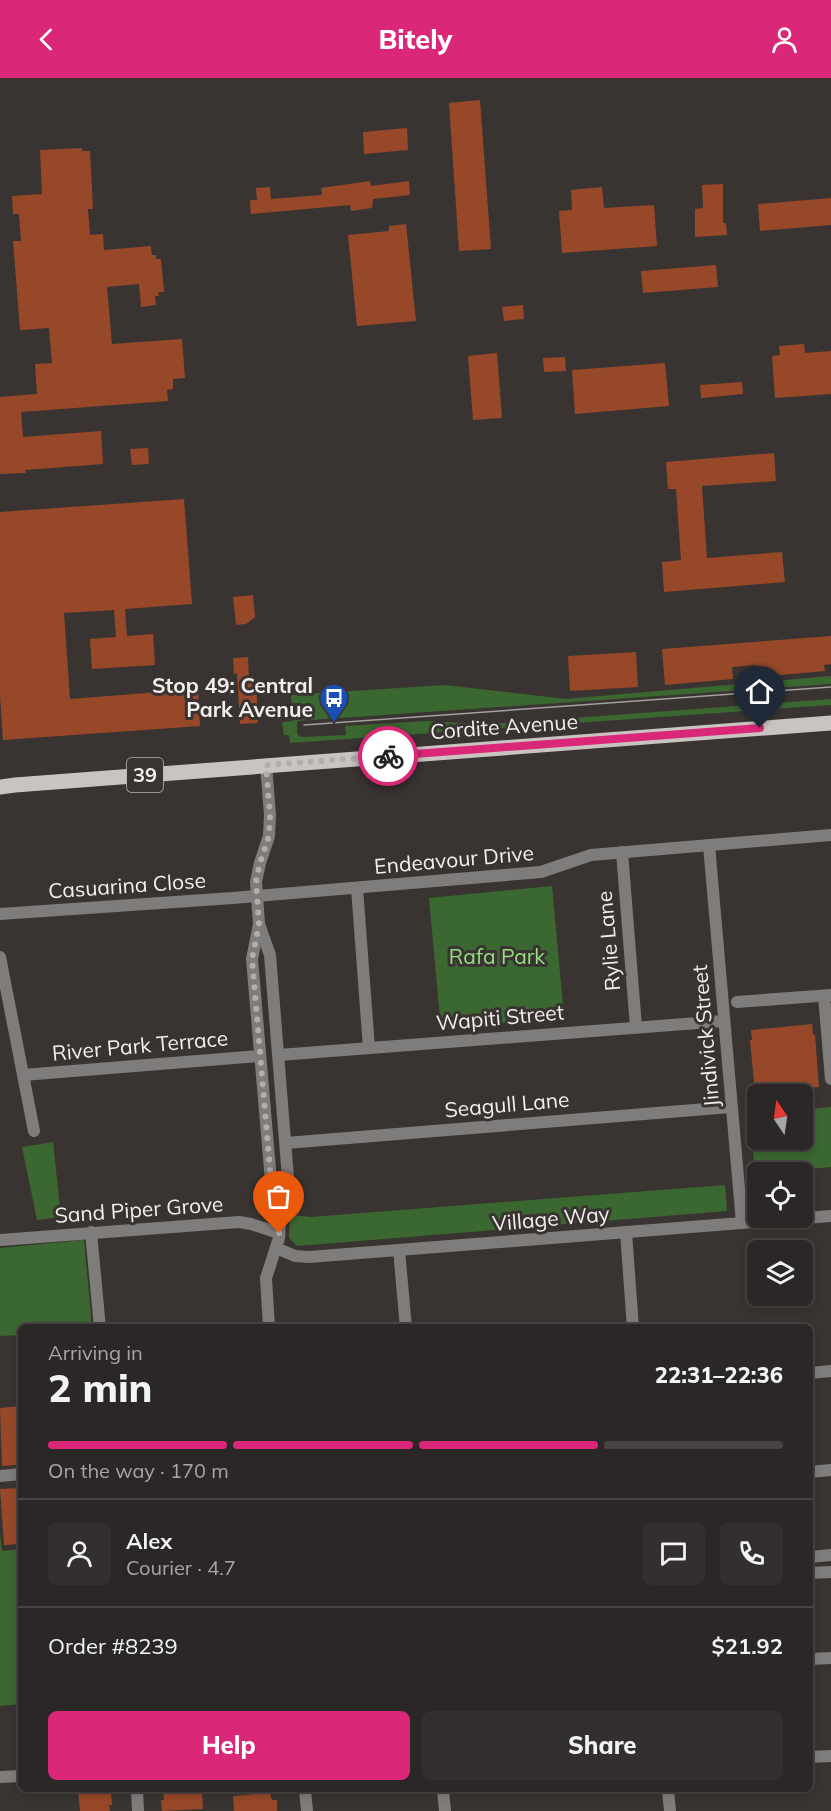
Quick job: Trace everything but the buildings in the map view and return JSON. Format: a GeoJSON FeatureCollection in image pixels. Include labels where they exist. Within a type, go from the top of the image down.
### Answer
{"type":"FeatureCollection","features":[{"type":"Feature","properties":{"kind":"main road","name":"Cordite Avenue"},"geometry":{"type":"LineString","coordinates":[[0,788],[266,765],[831,723]]}},
{"type":"Feature","properties":{"kind":"street"},"geometry":{"type":"LineString","coordinates":[[266,765],[270,815],[269,836],[256,882],[259,924],[252,959],[271,1181],[281,1206]]}},
{"type":"Feature","properties":{"kind":"street","name":"Endeavour Drive"},"geometry":{"type":"LineString","coordinates":[[257,896],[541,872],[591,855],[831,835]]}},
{"type":"Feature","properties":{"kind":"street","name":"Jindivick Street"},"geometry":{"type":"LineString","coordinates":[[709,845],[742,1223]]}},
{"type":"Feature","properties":{"kind":"street","name":"Rylie Lane"},"geometry":{"type":"LineString","coordinates":[[622,852],[636,1027]]}},
{"type":"Feature","properties":{"kind":"street"},"geometry":{"type":"LineString","coordinates":[[357,888],[369,1048]]}},
{"type":"Feature","properties":{"kind":"street","name":"Casuarina Close"},"geometry":{"type":"LineString","coordinates":[[0,914],[257,896]]}},
{"type":"Feature","properties":{"kind":"street"},"geometry":{"type":"LineString","coordinates":[[259,924],[270,955],[288,1178],[281,1206],[276,1248],[266,1278],[269,1324]]}},
{"type":"Feature","properties":{"kind":"street","name":"River Park Terrace"},"geometry":{"type":"LineString","coordinates":[[0,957],[34,1131]]}},
{"type":"Feature","properties":{"kind":"street"},"geometry":{"type":"LineString","coordinates":[[737,1002],[828,996],[831,1079]]}},
{"type":"Feature","properties":{"kind":"street","name":"Wapiti Street"},"geometry":{"type":"LineString","coordinates":[[279,1055],[724,1021]]}},
{"type":"Feature","properties":{"kind":"street","name":"River Park Terrace"},"geometry":{"type":"LineString","coordinates":[[23,1075],[260,1056]]}},
{"type":"Feature","properties":{"kind":"street","name":"Seagull Lane"},"geometry":{"type":"LineString","coordinates":[[286,1143],[732,1107]]}},
{"type":"Feature","properties":{"kind":"street","name":"Village Way"},"geometry":{"type":"LineString","coordinates":[[276,1248],[295,1256],[309,1257],[831,1216]]}},
{"type":"Feature","properties":{"kind":"street","name":"Sand Piper Grove"},"geometry":{"type":"LineString","coordinates":[[0,1240],[238,1222],[279,1233]]}},
{"type":"Feature","properties":{"kind":"street"},"geometry":{"type":"LineString","coordinates":[[91,1232],[100,1324]]}},
{"type":"Feature","properties":{"kind":"street"},"geometry":{"type":"LineString","coordinates":[[627,1232],[633,1324]]}},
{"type":"Feature","properties":{"kind":"street"},"geometry":{"type":"LineString","coordinates":[[399,1250],[406,1324]]}},
{"type":"Feature","properties":{"kind":"street"},"geometry":{"type":"LineString","coordinates":[[813,1373],[831,1371]]}},
{"type":"Feature","properties":{"kind":"street"},"geometry":{"type":"LineString","coordinates":[[813,1472],[831,1470]]}},
{"type":"Feature","properties":{"kind":"street"},"geometry":{"type":"LineString","coordinates":[[0,1476],[18,1474]]}},
{"type":"Feature","properties":{"kind":"street"},"geometry":{"type":"LineString","coordinates":[[813,1557],[831,1555]]}},
{"type":"Feature","properties":{"kind":"street"},"geometry":{"type":"LineString","coordinates":[[813,1574],[831,1572]]}},
{"type":"Feature","properties":{"kind":"street"},"geometry":{"type":"LineString","coordinates":[[813,1659],[831,1658]]}},
{"type":"Feature","properties":{"kind":"street"},"geometry":{"type":"LineString","coordinates":[[813,1757],[831,1755]]}},
{"type":"Feature","properties":{"kind":"street"},"geometry":{"type":"LineString","coordinates":[[0,1777],[18,1776]]}},
{"type":"Feature","properties":{"kind":"street"},"geometry":{"type":"LineString","coordinates":[[137,1792],[138,1811]]}},
{"type":"Feature","properties":{"kind":"street"},"geometry":{"type":"LineString","coordinates":[[305,1792],[307,1811]]}},
{"type":"Feature","properties":{"kind":"street"},"geometry":{"type":"LineString","coordinates":[[443,1792],[445,1811]]}},
{"type":"Feature","properties":{"kind":"street"},"geometry":{"type":"LineString","coordinates":[[668,1792],[670,1811]]}},
{"type":"Feature","properties":{"kind":"green space"},"geometry":{"type":"Polygon","coordinates":[[[831,676],[831,684],[297,721],[297,733],[302,737],[346,735],[345,726],[426,721],[484,724],[831,699],[831,705],[290,743],[289,735],[284,735],[282,722],[293,721],[291,695],[445,685],[566,699],[831,676]]]}},
{"type":"Feature","properties":{"kind":"green space","name":"Rafa Park"},"geometry":{"type":"Polygon","coordinates":[[[552,886],[564,1017],[441,1029],[429,898],[552,886]]]}},
{"type":"Feature","properties":{"kind":"green space"},"geometry":{"type":"Polygon","coordinates":[[[831,1107],[831,1167],[813,1169],[813,1162],[754,1162],[753,1150],[813,1150],[813,1109],[831,1107]]]}},
{"type":"Feature","properties":{"kind":"green space"},"geometry":{"type":"Polygon","coordinates":[[[53,1142],[61,1217],[37,1220],[22,1147],[53,1142]]]}},
{"type":"Feature","properties":{"kind":"green space"},"geometry":{"type":"Polygon","coordinates":[[[725,1185],[727,1211],[297,1246],[289,1238],[290,1215],[311,1217],[725,1185]]]}},
{"type":"Feature","properties":{"kind":"green space"},"geometry":{"type":"Polygon","coordinates":[[[84,1240],[92,1324],[18,1324],[18,1335],[0,1336],[0,1248],[84,1240]]]}},
{"type":"Feature","properties":{"kind":"green space"},"geometry":{"type":"Polygon","coordinates":[[[0,1534],[2,1551],[18,1549],[18,1704],[0,1706],[0,1534]]]}},
{"type":"Feature","properties":{"kind":"tram line"},"geometry":{"type":"LineString","coordinates":[[304,725],[831,687]]}},
{"type":"Feature","properties":{"kind":"way so far"},"geometry":{"type":"LineString","coordinates":[[279,1233],[281,1206],[271,1181],[252,959],[259,924],[256,882],[269,836],[270,802],[266,765],[388,756]]}},
{"type":"Feature","properties":{"kind":"place","name":"Stop 49: Central Park Avenue"},"geometry":{"type":"Point","coordinates":[334,724]}},
{"type":"Feature","properties":{"kind":"route"},"geometry":{"type":"LineString","coordinates":[[388,756],[760,728]]}}]}
